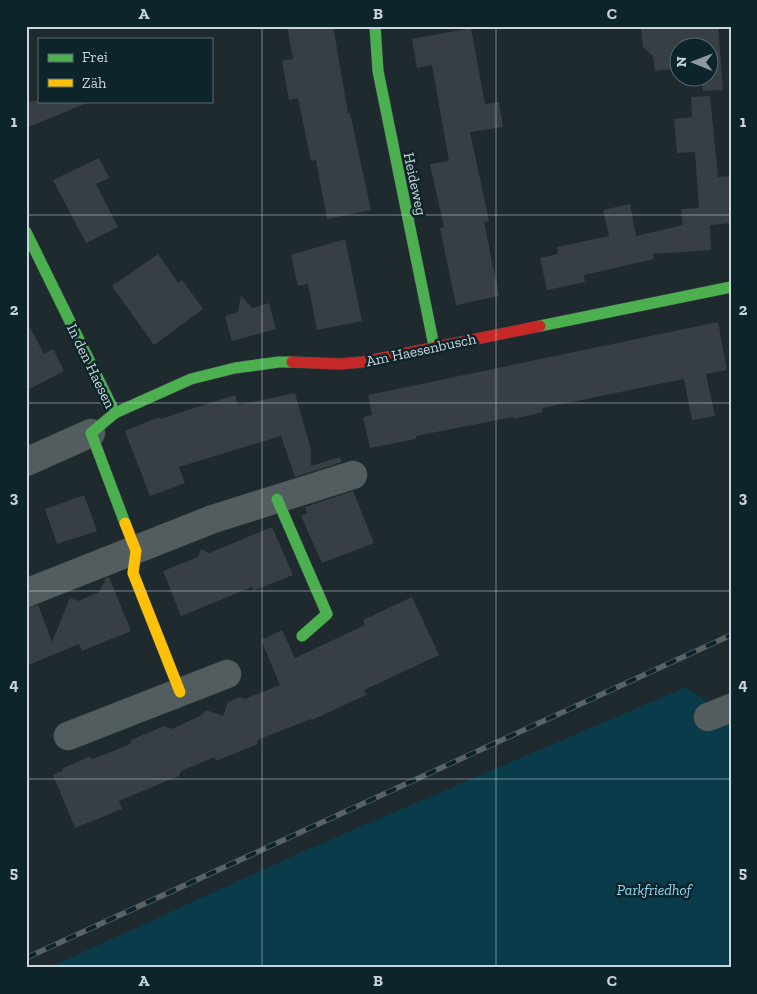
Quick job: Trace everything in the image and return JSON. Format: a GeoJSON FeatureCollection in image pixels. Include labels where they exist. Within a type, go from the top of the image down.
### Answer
{"type":"FeatureCollection","features":[{"type":"Feature","properties":{"kind":"street","name":"Heideweg"},"geometry":{"type":"LineString","coordinates":[[375,26],[378,71],[434,346]]}},
{"type":"Feature","properties":{"kind":"street","name":"In den Haesen"},"geometry":{"type":"LineString","coordinates":[[26,232],[115,413],[91,433]]}},
{"type":"Feature","properties":{"kind":"street","name":"Am Haesenbusch"},"geometry":{"type":"LineString","coordinates":[[115,413],[191,379],[234,368],[279,362],[339,364],[363,362],[731,287]]}},
{"type":"Feature","properties":{"kind":"street"},"geometry":{"type":"LineString","coordinates":[[26,462],[91,433],[136,550],[134,573],[180,692]]}},
{"type":"Feature","properties":{"kind":"street"},"geometry":{"type":"LineString","coordinates":[[26,593],[213,519],[353,475]]}},
{"type":"Feature","properties":{"kind":"street"},"geometry":{"type":"LineString","coordinates":[[276,499],[327,614],[302,636]]}},
{"type":"Feature","properties":{"kind":"street"},"geometry":{"type":"LineString","coordinates":[[68,736],[227,674]]}},
{"type":"Feature","properties":{"kind":"green space","name":"Parkfriedhof"},"geometry":{"type":"Polygon","coordinates":[[[686,687],[731,719],[731,968],[48,968],[306,850],[686,687]]]}},
{"type":"Feature","properties":{"kind":"building"},"geometry":{"type":"Polygon","coordinates":[[[287,26],[333,26],[348,113],[350,113],[371,210],[327,219],[316,160],[311,161],[298,98],[289,100],[282,61],[293,59],[287,26]]]}},
{"type":"Feature","properties":{"kind":"building"},"geometry":{"type":"Polygon","coordinates":[[[718,26],[719,38],[670,38],[670,69],[655,71],[653,56],[643,47],[641,28],[718,26]]]}},
{"type":"Feature","properties":{"kind":"building"},"geometry":{"type":"Polygon","coordinates":[[[471,28],[485,104],[499,102],[503,127],[470,132],[489,221],[484,222],[499,296],[456,305],[440,228],[444,227],[430,164],[449,161],[432,65],[417,68],[412,39],[471,28]]]}},
{"type":"Feature","properties":{"kind":"building"},"geometry":{"type":"Polygon","coordinates":[[[720,52],[723,90],[703,91],[703,88],[720,88],[720,52]]]}},
{"type":"Feature","properties":{"kind":"building"},"geometry":{"type":"Polygon","coordinates":[[[710,96],[718,177],[731,176],[731,223],[710,225],[711,250],[653,254],[654,259],[584,275],[585,282],[547,290],[540,258],[558,254],[557,247],[609,236],[603,210],[630,204],[636,236],[683,225],[681,209],[699,208],[695,152],[677,153],[674,119],[692,117],[691,97],[710,96]]]}},
{"type":"Feature","properties":{"kind":"building"},"geometry":{"type":"Polygon","coordinates":[[[26,101],[89,102],[26,128],[26,101]]]}},
{"type":"Feature","properties":{"kind":"building"},"geometry":{"type":"Polygon","coordinates":[[[99,158],[109,178],[96,184],[118,227],[86,243],[53,180],[99,158]]]}},
{"type":"Feature","properties":{"kind":"building"},"geometry":{"type":"Polygon","coordinates":[[[345,239],[362,321],[317,330],[308,284],[298,286],[291,255],[345,239]]]}},
{"type":"Feature","properties":{"kind":"building"},"geometry":{"type":"Polygon","coordinates":[[[158,254],[178,283],[182,280],[203,309],[154,345],[112,286],[158,254]]]}},
{"type":"Feature","properties":{"kind":"building"},"geometry":{"type":"Polygon","coordinates":[[[241,296],[252,308],[269,303],[276,329],[232,341],[225,316],[238,312],[241,296]]]}},
{"type":"Feature","properties":{"kind":"building"},"geometry":{"type":"Polygon","coordinates":[[[26,320],[44,354],[53,349],[64,371],[26,391],[26,320]]]}},
{"type":"Feature","properties":{"kind":"building"},"geometry":{"type":"Polygon","coordinates":[[[718,322],[727,370],[706,374],[715,416],[692,420],[684,379],[542,408],[543,412],[514,419],[513,417],[416,436],[416,439],[370,448],[363,417],[372,415],[368,395],[718,322]]]}},
{"type":"Feature","properties":{"kind":"building"},"geometry":{"type":"Polygon","coordinates":[[[295,393],[311,450],[311,466],[340,457],[342,462],[295,477],[281,436],[179,467],[185,483],[150,496],[125,431],[159,417],[160,419],[235,395],[238,405],[295,393]]]}},
{"type":"Feature","properties":{"kind":"building"},"geometry":{"type":"Polygon","coordinates":[[[353,491],[374,543],[322,563],[301,516],[307,513],[305,507],[353,491]]]}},
{"type":"Feature","properties":{"kind":"building"},"geometry":{"type":"Polygon","coordinates":[[[84,495],[97,531],[57,544],[45,509],[84,495]]]}},
{"type":"Feature","properties":{"kind":"building"},"geometry":{"type":"Polygon","coordinates":[[[272,527],[293,575],[253,591],[252,587],[181,616],[163,571],[198,557],[201,549],[209,553],[272,527]]]}},
{"type":"Feature","properties":{"kind":"building"},"geometry":{"type":"Polygon","coordinates":[[[109,577],[131,631],[82,651],[79,644],[26,666],[26,608],[38,605],[52,642],[70,598],[78,601],[99,592],[106,578],[109,577]]]}},
{"type":"Feature","properties":{"kind":"building"},"geometry":{"type":"Polygon","coordinates":[[[412,597],[439,655],[364,690],[366,695],[312,720],[257,740],[258,744],[216,761],[215,757],[181,771],[179,776],[119,801],[122,809],[75,828],[53,775],[62,771],[63,768],[89,757],[93,759],[123,747],[130,744],[131,740],[164,726],[172,729],[202,715],[206,710],[223,716],[228,702],[240,697],[245,699],[280,685],[261,640],[282,630],[295,658],[365,625],[363,620],[412,597]]]}},
{"type":"Feature","properties":{"kind":"railway"},"geometry":{"type":"LineString","coordinates":[[26,958],[731,635]]}},
{"type":"Feature","properties":{"kind":"traffic: fast"},"geometry":{"type":"LineString","coordinates":[[375,26],[378,71],[434,346]]}},
{"type":"Feature","properties":{"kind":"traffic: fast"},"geometry":{"type":"LineString","coordinates":[[26,232],[115,413]]}},
{"type":"Feature","properties":{"kind":"traffic: fast"},"geometry":{"type":"LineString","coordinates":[[540,326],[731,287]]}},
{"type":"Feature","properties":{"kind":"traffic: fast"},"geometry":{"type":"LineString","coordinates":[[125,523],[91,433],[115,413],[191,379],[235,368],[292,362]]}},
{"type":"Feature","properties":{"kind":"traffic: fast"},"geometry":{"type":"LineString","coordinates":[[277,499],[327,614],[302,636]]}},
{"type":"Feature","properties":{"kind":"traffic: slow"},"geometry":{"type":"LineString","coordinates":[[125,523],[136,551],[133,573],[180,692]]}},
{"type":"Feature","properties":{"kind":"traffic: jam"},"geometry":{"type":"LineString","coordinates":[[292,362],[339,364],[363,362],[540,326]]}}]}
